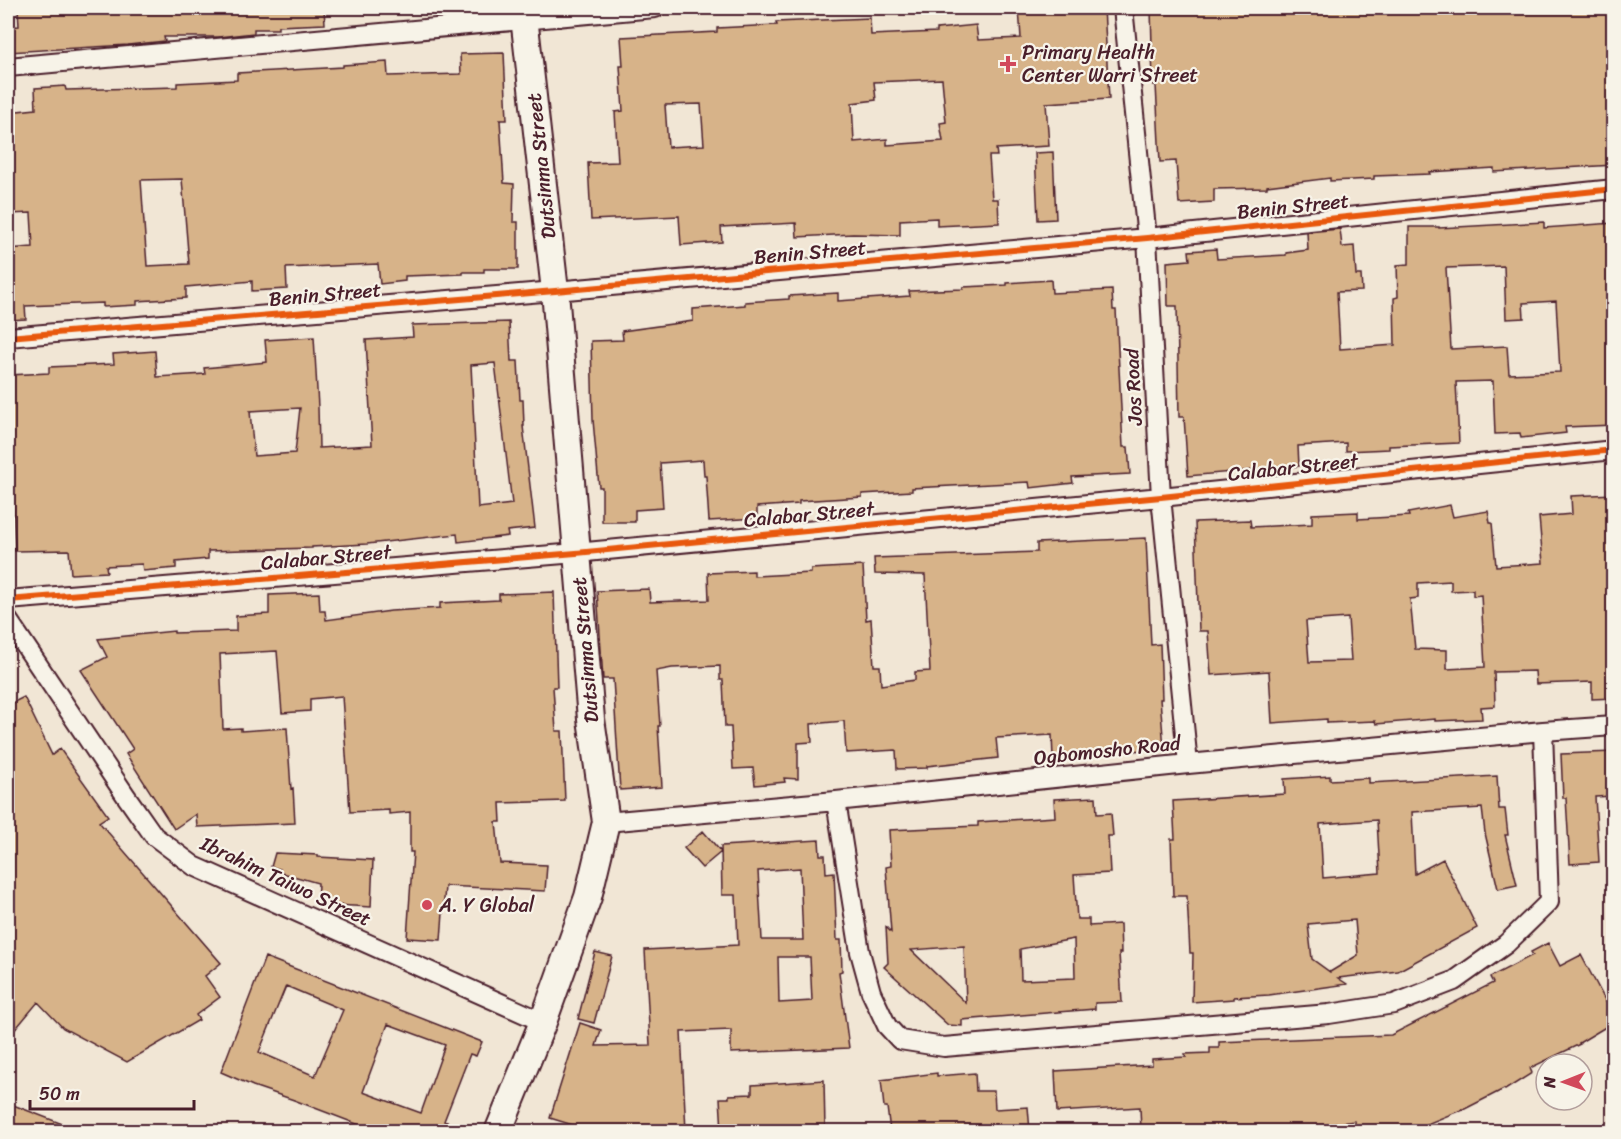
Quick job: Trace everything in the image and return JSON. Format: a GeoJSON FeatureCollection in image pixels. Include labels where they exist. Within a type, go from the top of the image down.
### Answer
{"type":"FeatureCollection","features":[{"type":"Feature","properties":{"kind":"street"},"geometry":{"type":"LineString","coordinates":[[8,67],[523,14],[655,8]]}},
{"type":"Feature","properties":{"kind":"street","name":"Jos Road"},"geometry":{"type":"LineString","coordinates":[[1123,8],[1147,238],[1161,497],[1188,764]]}},
{"type":"Feature","properties":{"kind":"street","name":"Dutsinma Street"},"geometry":{"type":"LineString","coordinates":[[498,1131],[543,1022],[588,897],[606,822],[591,719],[555,291],[523,14]]}},
{"type":"Feature","properties":{"kind":"street","name":"Benin Street"},"geometry":{"type":"LineString","coordinates":[[8,337],[1147,238],[1614,189]]}},
{"type":"Feature","properties":{"kind":"street","name":"Calabar Street"},"geometry":{"type":"LineString","coordinates":[[8,600],[576,553],[1161,497],[1614,450]]}},
{"type":"Feature","properties":{"kind":"street","name":"Ibrahim Taiwo Street"},"geometry":{"type":"LineString","coordinates":[[8,620],[154,836],[194,866],[543,1022]]}},
{"type":"Feature","properties":{"kind":"street","name":"Ogbomosho Road"},"geometry":{"type":"LineString","coordinates":[[606,822],[836,801],[1188,764],[1614,726]]}},
{"type":"Feature","properties":{"kind":"street"},"geometry":{"type":"LineString","coordinates":[[836,801],[860,952],[871,992],[887,1026],[900,1040],[944,1047],[1329,1014],[1394,1004],[1455,981],[1506,944],[1549,902],[1543,731]]}},
{"type":"Feature","properties":{"kind":"building"},"geometry":{"type":"Polygon","coordinates":[[[18,8],[324,8],[325,24],[278,26],[278,29],[254,29],[254,33],[218,37],[164,37],[165,41],[128,45],[8,52],[8,27],[19,26],[18,8]]]}},
{"type":"Feature","properties":{"kind":"building"},"geometry":{"type":"Polygon","coordinates":[[[1019,8],[1104,8],[1109,99],[1046,103],[1049,146],[996,149],[997,156],[989,156],[992,199],[998,199],[999,223],[937,226],[937,218],[900,220],[900,235],[853,234],[797,237],[796,223],[721,227],[722,242],[681,245],[679,216],[591,220],[588,163],[618,162],[615,112],[623,111],[621,37],[717,32],[717,28],[777,25],[776,22],[870,18],[871,35],[937,32],[937,29],[976,25],[978,40],[1021,38],[1019,8]],[[942,79],[874,82],[876,100],[852,103],[854,142],[887,139],[887,145],[943,141],[940,123],[946,122],[942,79]],[[701,104],[665,105],[668,147],[704,145],[701,104]]]}},
{"type":"Feature","properties":{"kind":"building"},"geometry":{"type":"Polygon","coordinates":[[[1151,8],[1305,8],[1306,15],[1349,9],[1378,8],[1391,8],[1391,10],[1614,8],[1614,50],[1609,51],[1614,89],[1614,165],[1494,172],[1494,168],[1374,176],[1374,179],[1330,181],[1330,178],[1267,186],[1267,188],[1214,189],[1214,202],[1179,204],[1176,161],[1160,162],[1156,85],[1153,85],[1151,8]]]}},
{"type":"Feature","properties":{"kind":"building"},"geometry":{"type":"Polygon","coordinates":[[[504,53],[507,120],[500,120],[504,183],[514,184],[513,222],[518,222],[518,269],[484,269],[484,272],[463,272],[463,274],[405,276],[405,281],[380,284],[378,264],[286,268],[287,289],[252,291],[252,281],[186,287],[186,298],[137,301],[137,305],[103,307],[103,303],[25,306],[26,319],[8,320],[8,249],[33,247],[31,213],[10,214],[8,112],[36,109],[35,88],[65,86],[66,90],[177,87],[177,83],[237,80],[237,73],[387,62],[388,76],[461,74],[460,54],[504,53]],[[182,179],[141,180],[147,266],[189,264],[182,179]]]}},
{"type":"Feature","properties":{"kind":"building"},"geometry":{"type":"Polygon","coordinates":[[[1053,152],[1056,219],[1038,220],[1035,153],[1053,152]]]}},
{"type":"Feature","properties":{"kind":"building"},"geometry":{"type":"Polygon","coordinates":[[[1544,222],[1544,228],[1614,223],[1614,425],[1565,427],[1566,433],[1521,438],[1520,433],[1495,434],[1493,381],[1456,382],[1459,443],[1389,446],[1389,449],[1346,451],[1346,443],[1298,446],[1299,466],[1188,476],[1184,417],[1179,417],[1177,306],[1168,306],[1167,262],[1190,260],[1189,251],[1216,249],[1217,259],[1286,255],[1286,253],[1308,250],[1307,232],[1340,229],[1342,247],[1354,246],[1356,275],[1361,275],[1362,291],[1337,292],[1340,349],[1395,345],[1394,298],[1398,297],[1397,265],[1409,264],[1409,227],[1439,228],[1544,222]],[[1504,266],[1446,268],[1451,349],[1507,346],[1509,374],[1560,372],[1556,301],[1523,303],[1524,318],[1506,319],[1504,266]]]}},
{"type":"Feature","properties":{"kind":"building"},"geometry":{"type":"Polygon","coordinates":[[[1051,280],[1052,293],[1112,290],[1113,310],[1116,310],[1123,447],[1128,447],[1130,474],[1072,477],[1073,483],[1030,488],[1029,482],[912,488],[912,491],[862,494],[862,497],[799,501],[799,504],[757,507],[757,518],[709,521],[703,460],[660,463],[663,508],[635,510],[635,522],[602,522],[602,487],[599,487],[593,420],[591,341],[623,340],[622,331],[693,321],[693,309],[745,305],[745,302],[789,299],[789,296],[838,293],[838,301],[910,296],[909,291],[963,289],[963,287],[1051,280]]]}},
{"type":"Feature","properties":{"kind":"building"},"geometry":{"type":"Polygon","coordinates":[[[509,322],[511,361],[518,361],[520,400],[523,400],[523,426],[535,528],[507,531],[508,536],[458,542],[457,534],[312,548],[208,551],[208,559],[176,562],[176,568],[143,571],[142,564],[106,566],[107,572],[71,574],[69,550],[15,551],[13,495],[8,495],[8,375],[49,373],[49,367],[114,364],[113,354],[155,351],[157,377],[205,374],[204,368],[267,362],[265,340],[314,337],[319,448],[372,445],[366,340],[413,337],[412,325],[509,322]],[[495,363],[471,365],[478,508],[512,504],[495,363]],[[300,408],[250,411],[254,456],[295,453],[300,408]]]}},
{"type":"Feature","properties":{"kind":"building"},"geometry":{"type":"Polygon","coordinates":[[[1614,494],[1614,698],[1592,699],[1592,682],[1536,684],[1535,671],[1494,672],[1495,706],[1481,707],[1482,719],[1435,721],[1435,719],[1376,724],[1375,721],[1327,723],[1327,719],[1272,723],[1269,671],[1211,675],[1208,631],[1199,631],[1195,522],[1250,520],[1251,527],[1312,524],[1312,514],[1358,512],[1358,519],[1409,516],[1408,513],[1450,505],[1453,517],[1488,511],[1490,523],[1492,523],[1496,566],[1543,563],[1539,517],[1572,514],[1571,496],[1614,494]],[[1451,581],[1418,583],[1418,598],[1410,599],[1415,649],[1447,650],[1447,669],[1485,667],[1481,595],[1473,596],[1473,590],[1451,591],[1451,581]],[[1348,618],[1306,621],[1309,662],[1351,661],[1348,618]]]}},
{"type":"Feature","properties":{"kind":"building"},"geometry":{"type":"Polygon","coordinates":[[[1146,538],[1151,645],[1160,644],[1162,699],[1160,699],[1164,748],[1101,755],[1053,757],[1052,735],[996,738],[998,758],[927,766],[927,768],[897,769],[896,750],[846,753],[844,721],[811,724],[812,742],[798,743],[798,779],[784,778],[785,782],[755,785],[753,768],[733,769],[731,727],[725,727],[723,680],[720,680],[720,666],[672,668],[656,671],[662,787],[620,790],[613,679],[603,679],[597,591],[649,589],[650,602],[709,600],[708,573],[754,571],[754,576],[811,573],[811,569],[863,566],[866,620],[871,619],[874,666],[880,666],[881,685],[915,680],[915,672],[930,671],[925,575],[875,574],[874,558],[1037,552],[1037,543],[1146,538]]]}},
{"type":"Feature","properties":{"kind":"building"},"geometry":{"type":"Polygon","coordinates":[[[554,592],[557,687],[553,687],[556,731],[562,731],[565,801],[500,803],[501,822],[496,822],[500,863],[547,865],[545,891],[445,886],[441,940],[407,938],[413,852],[410,852],[410,812],[389,814],[389,810],[350,812],[342,696],[310,699],[310,711],[282,713],[277,651],[220,654],[223,729],[241,728],[241,731],[287,728],[295,823],[197,827],[196,814],[174,829],[126,754],[133,749],[81,670],[107,657],[98,639],[174,631],[174,633],[236,631],[236,616],[269,614],[269,595],[319,593],[320,611],[325,611],[326,620],[391,611],[440,608],[440,603],[499,600],[499,594],[554,592]]]}},
{"type":"Feature","properties":{"kind":"building"},"geometry":{"type":"Polygon","coordinates":[[[24,697],[52,755],[60,749],[108,816],[99,822],[221,963],[205,976],[220,997],[196,1015],[199,1020],[127,1062],[63,1028],[38,1002],[8,1038],[8,705],[24,697]]]}},
{"type":"Feature","properties":{"kind":"building"},"geometry":{"type":"Polygon","coordinates":[[[1614,752],[1614,796],[1595,797],[1599,862],[1570,864],[1561,754],[1614,752]]]}},
{"type":"Feature","properties":{"kind":"building"},"geometry":{"type":"Polygon","coordinates":[[[1330,776],[1330,780],[1369,778],[1369,783],[1497,776],[1499,809],[1505,809],[1508,835],[1505,835],[1517,885],[1498,889],[1485,833],[1482,808],[1412,812],[1415,874],[1443,859],[1477,928],[1398,971],[1338,978],[1347,984],[1269,995],[1192,1002],[1193,953],[1190,953],[1187,896],[1173,896],[1171,839],[1175,839],[1173,801],[1285,794],[1284,779],[1330,776]],[[1377,820],[1320,824],[1323,878],[1380,873],[1377,820]],[[1355,920],[1308,924],[1312,959],[1330,972],[1358,955],[1355,920]]]}},
{"type":"Feature","properties":{"kind":"building"},"geometry":{"type":"Polygon","coordinates":[[[1096,797],[1097,814],[1111,813],[1113,836],[1108,836],[1110,873],[1074,875],[1077,919],[1089,919],[1089,926],[1120,924],[1122,1002],[1095,1003],[1095,1009],[962,1020],[962,1026],[948,1025],[884,967],[888,963],[886,927],[891,932],[886,867],[891,866],[889,830],[978,826],[978,822],[1055,817],[1054,799],[1096,797]],[[1074,939],[1020,949],[1021,980],[1075,978],[1074,939]],[[964,946],[911,950],[966,1003],[964,946]]]}},
{"type":"Feature","properties":{"kind":"building"},"geometry":{"type":"Polygon","coordinates":[[[703,831],[721,852],[702,868],[684,848],[703,831]]]}},
{"type":"Feature","properties":{"kind":"building"},"geometry":{"type":"Polygon","coordinates":[[[819,840],[820,855],[825,855],[826,873],[834,872],[837,940],[841,940],[842,971],[839,972],[849,1048],[731,1053],[731,1030],[681,1032],[686,1131],[592,1131],[550,1118],[580,1023],[601,1030],[596,1046],[650,1045],[645,950],[738,945],[736,895],[722,895],[721,846],[819,840]],[[800,868],[758,871],[762,940],[803,940],[800,868]],[[778,957],[779,1003],[812,1001],[810,957],[778,957]]]}},
{"type":"Feature","properties":{"kind":"building"},"geometry":{"type":"Polygon","coordinates":[[[275,853],[373,860],[371,907],[317,904],[318,883],[279,872],[280,869],[271,867],[275,853]]]}},
{"type":"Feature","properties":{"kind":"building"},"geometry":{"type":"Polygon","coordinates":[[[1548,943],[1560,966],[1581,955],[1614,1017],[1614,1022],[1563,1052],[1534,1052],[1534,1066],[1530,1068],[1532,1073],[1505,1090],[1461,1111],[1410,1131],[1355,1131],[1354,1121],[1288,1131],[1141,1131],[1140,1107],[1057,1112],[1055,1071],[1152,1065],[1152,1059],[1210,1053],[1210,1048],[1219,1048],[1219,1042],[1391,1035],[1493,983],[1490,977],[1533,955],[1531,952],[1548,943]]]}},
{"type":"Feature","properties":{"kind":"building"},"geometry":{"type":"Polygon","coordinates":[[[595,952],[612,956],[594,1023],[578,1019],[595,952]]]}},
{"type":"Feature","properties":{"kind":"building"},"geometry":{"type":"Polygon","coordinates":[[[265,957],[482,1042],[476,1056],[470,1054],[444,1121],[466,1129],[465,1131],[375,1131],[221,1072],[265,957]],[[286,986],[259,1052],[315,1076],[343,1010],[286,986]],[[388,1024],[363,1092],[421,1113],[445,1045],[388,1024]]]}},
{"type":"Feature","properties":{"kind":"building"},"geometry":{"type":"Polygon","coordinates":[[[937,1073],[937,1076],[975,1073],[976,1091],[994,1091],[995,1109],[1028,1107],[1030,1131],[890,1131],[881,1080],[937,1073]]]}},
{"type":"Feature","properties":{"kind":"building"},"geometry":{"type":"Polygon","coordinates":[[[824,1080],[825,1131],[722,1131],[720,1098],[729,1098],[729,1095],[752,1094],[752,1085],[824,1080]]]}},
{"type":"Feature","properties":{"kind":"building"},"geometry":{"type":"Polygon","coordinates":[[[8,1103],[78,1131],[25,1131],[8,1125],[8,1103]]]}},
{"type":"Feature","properties":{"kind":"cycle path"},"geometry":{"type":"LineString","coordinates":[[8,337],[1147,238],[1614,189]]}},
{"type":"Feature","properties":{"kind":"cycle path"},"geometry":{"type":"LineString","coordinates":[[8,600],[576,553],[1161,497],[1614,450]]}},
{"type":"Feature","properties":{"kind":"place","name":"Primary Health Center Warri Street"},"geometry":{"type":"Point","coordinates":[1008,64]}},
{"type":"Feature","properties":{"kind":"place","name":"A. Y Global"},"geometry":{"type":"Point","coordinates":[427,905]}}]}
